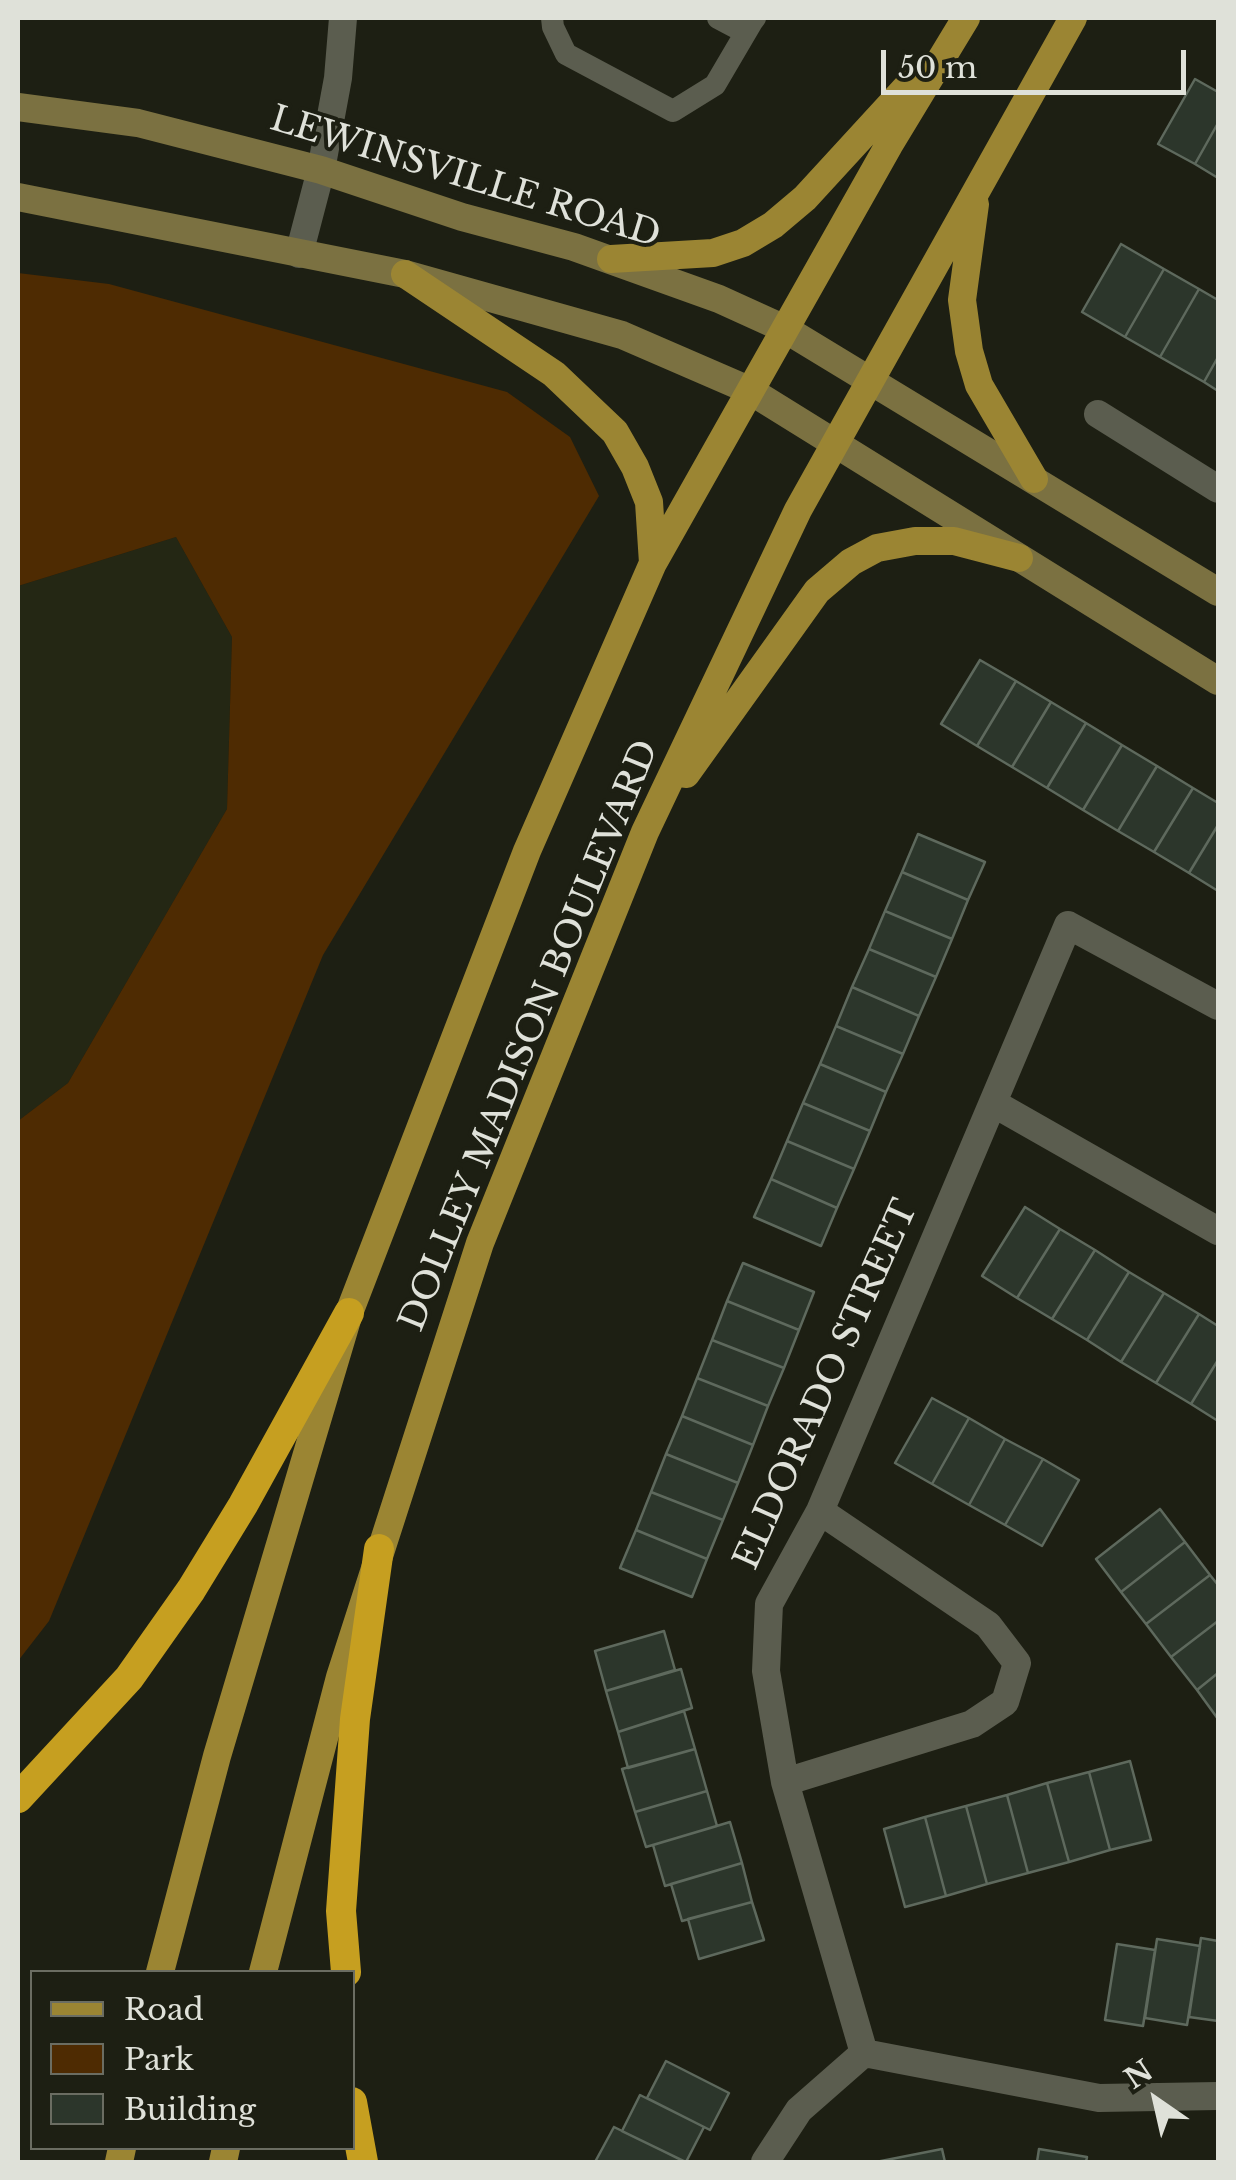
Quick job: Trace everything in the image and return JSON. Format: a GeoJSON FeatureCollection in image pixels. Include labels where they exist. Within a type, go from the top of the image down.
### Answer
{"type":"FeatureCollection","features":[{"type":"Feature","properties":{"kind":"highway"},"geometry":{"type":"LineString","coordinates":[[18,1798],[130,1678],[192,1590],[349,1313]]}},
{"type":"Feature","properties":{"kind":"highway"},"geometry":{"type":"LineString","coordinates":[[346,1970],[341,1911],[350,1796],[379,1548]]}},
{"type":"Feature","properties":{"kind":"highway"},"geometry":{"type":"LineString","coordinates":[[355,2120],[362,2162]]}},
{"type":"Feature","properties":{"kind":"main road","name":"DOLLEY MADISON BOULEVARD"},"geometry":{"type":"LineString","coordinates":[[264,1970],[340,1677],[480,1243],[645,832],[798,510],[1073,18]]}},
{"type":"Feature","properties":{"kind":"main road","name":"DOLLEY MADISON BOULEVARD"},"geometry":{"type":"LineString","coordinates":[[161,1970],[218,1756],[349,1313],[526,851],[653,564],[749,390],[961,26]]}},
{"type":"Feature","properties":{"kind":"main road"},"geometry":{"type":"LineString","coordinates":[[611,259],[712,254],[743,243],[774,224],[805,198],[961,26]]}},
{"type":"Feature","properties":{"kind":"main road","name":"LEWINSVILLE ROAD"},"geometry":{"type":"LineString","coordinates":[[18,107],[138,122],[321,170],[462,217],[611,259],[719,299],[785,329],[1218,592]]}},
{"type":"Feature","properties":{"kind":"main road"},"geometry":{"type":"LineString","coordinates":[[977,191],[962,300],[969,351],[979,385],[1034,479]]}},
{"type":"Feature","properties":{"kind":"main road"},"geometry":{"type":"LineString","coordinates":[[18,197],[404,274],[622,335],[749,390],[1218,681]]}},
{"type":"Feature","properties":{"kind":"main road"},"geometry":{"type":"LineString","coordinates":[[404,274],[554,374],[615,432],[635,467],[648,502],[653,564]]}},
{"type":"Feature","properties":{"kind":"main road"},"geometry":{"type":"LineString","coordinates":[[645,832],[818,591],[851,562],[877,548],[915,541],[954,541],[1019,558]]}},
{"type":"Feature","properties":{"kind":"street"},"geometry":{"type":"LineString","coordinates":[[299,254],[321,170],[338,78],[342,18]]}},
{"type":"Feature","properties":{"kind":"street"},"geometry":{"type":"LineString","coordinates":[[1098,414],[1218,489]]}},
{"type":"Feature","properties":{"kind":"street","name":"ELDORADO STREET"},"geometry":{"type":"LineString","coordinates":[[864,2053],[785,1782],[766,1672],[769,1604],[820,1511],[1068,926],[1218,1006]]}},
{"type":"Feature","properties":{"kind":"street"},"geometry":{"type":"LineString","coordinates":[[993,1104],[1218,1231]]}},
{"type":"Feature","properties":{"kind":"street"},"geometry":{"type":"LineString","coordinates":[[785,1782],[972,1724],[1005,1702],[1017,1663],[988,1625],[820,1511]]}},
{"type":"Feature","properties":{"kind":"street"},"geometry":{"type":"LineString","coordinates":[[765,2162],[798,2110],[864,2053],[1099,2098],[1218,2096]]}},
{"type":"Feature","properties":{"kind":"lane"},"geometry":{"type":"LineString","coordinates":[[552,18],[566,54],[673,111],[715,84],[753,20]]}},
{"type":"Feature","properties":{"kind":"lane"},"geometry":{"type":"LineString","coordinates":[[718,18],[735,27],[753,20]]}},
{"type":"Feature","properties":{"kind":"shaded area"},"geometry":{"type":"Polygon","coordinates":[[[176,537],[232,637],[227,809],[68,1083],[18,1121],[18,586],[176,537]]]}},
{"type":"Feature","properties":{"kind":"green space"},"geometry":{"type":"Polygon","coordinates":[[[18,273],[109,284],[507,392],[570,437],[599,496],[323,955],[49,1621],[18,1661],[18,1121],[68,1083],[227,809],[232,637],[176,537],[18,586],[18,273]]]}},
{"type":"Feature","properties":{"kind":"building"},"geometry":{"type":"Polygon","coordinates":[[[1195,79],[1218,92],[1218,123],[1195,164],[1158,144],[1195,79]]]}},
{"type":"Feature","properties":{"kind":"building"},"geometry":{"type":"Polygon","coordinates":[[[1218,123],[1218,178],[1195,164],[1218,123]]]}},
{"type":"Feature","properties":{"kind":"building"},"geometry":{"type":"Polygon","coordinates":[[[1121,244],[1164,269],[1125,337],[1082,312],[1121,244]]]}},
{"type":"Feature","properties":{"kind":"building"},"geometry":{"type":"Polygon","coordinates":[[[1164,269],[1199,289],[1160,357],[1125,337],[1164,269]]]}},
{"type":"Feature","properties":{"kind":"building"},"geometry":{"type":"Polygon","coordinates":[[[1199,289],[1218,300],[1218,357],[1204,382],[1160,357],[1199,289]]]}},
{"type":"Feature","properties":{"kind":"building"},"geometry":{"type":"Polygon","coordinates":[[[1218,357],[1218,391],[1204,382],[1218,357]]]}},
{"type":"Feature","properties":{"kind":"building"},"geometry":{"type":"Polygon","coordinates":[[[980,660],[1016,681],[977,746],[941,724],[980,660]]]}},
{"type":"Feature","properties":{"kind":"building"},"geometry":{"type":"Polygon","coordinates":[[[1016,681],[1051,702],[1012,767],[977,746],[1016,681]]]}},
{"type":"Feature","properties":{"kind":"building"},"geometry":{"type":"Polygon","coordinates":[[[1051,702],[1086,723],[1047,788],[1012,767],[1051,702]]]}},
{"type":"Feature","properties":{"kind":"building"},"geometry":{"type":"Polygon","coordinates":[[[1086,723],[1122,745],[1083,810],[1047,788],[1086,723]]]}},
{"type":"Feature","properties":{"kind":"building"},"geometry":{"type":"Polygon","coordinates":[[[1122,745],[1157,766],[1118,831],[1083,810],[1122,745]]]}},
{"type":"Feature","properties":{"kind":"building"},"geometry":{"type":"Polygon","coordinates":[[[1157,766],[1193,788],[1154,852],[1118,831],[1157,766]]]}},
{"type":"Feature","properties":{"kind":"building"},"geometry":{"type":"Polygon","coordinates":[[[1193,788],[1218,803],[1218,825],[1189,873],[1154,852],[1193,788]]]}},
{"type":"Feature","properties":{"kind":"building"},"geometry":{"type":"Polygon","coordinates":[[[1218,825],[1218,891],[1189,873],[1218,825]]]}},
{"type":"Feature","properties":{"kind":"building"},"geometry":{"type":"Polygon","coordinates":[[[918,834],[985,862],[968,900],[902,872],[918,834]]]}},
{"type":"Feature","properties":{"kind":"building"},"geometry":{"type":"Polygon","coordinates":[[[902,872],[968,900],[952,939],[885,911],[902,872]]]}},
{"type":"Feature","properties":{"kind":"building"},"geometry":{"type":"Polygon","coordinates":[[[885,911],[952,939],[936,977],[869,949],[885,911]]]}},
{"type":"Feature","properties":{"kind":"building"},"geometry":{"type":"Polygon","coordinates":[[[869,949],[936,977],[919,1016],[852,987],[869,949]]]}},
{"type":"Feature","properties":{"kind":"building"},"geometry":{"type":"Polygon","coordinates":[[[852,987],[919,1016],[903,1054],[836,1026],[852,987]]]}},
{"type":"Feature","properties":{"kind":"building"},"geometry":{"type":"Polygon","coordinates":[[[836,1026],[903,1054],[886,1092],[820,1064],[836,1026]]]}},
{"type":"Feature","properties":{"kind":"building"},"geometry":{"type":"Polygon","coordinates":[[[820,1064],[886,1092],[870,1131],[803,1103],[820,1064]]]}},
{"type":"Feature","properties":{"kind":"building"},"geometry":{"type":"Polygon","coordinates":[[[803,1103],[870,1131],[854,1169],[787,1141],[803,1103]]]}},
{"type":"Feature","properties":{"kind":"building"},"geometry":{"type":"Polygon","coordinates":[[[787,1141],[854,1169],[837,1208],[771,1179],[787,1141]]]}},
{"type":"Feature","properties":{"kind":"building"},"geometry":{"type":"Polygon","coordinates":[[[771,1179],[837,1208],[821,1246],[754,1217],[771,1179]]]}},
{"type":"Feature","properties":{"kind":"building"},"geometry":{"type":"Polygon","coordinates":[[[1025,1207],[1060,1229],[1017,1298],[982,1276],[1025,1207]]]}},
{"type":"Feature","properties":{"kind":"building"},"geometry":{"type":"Polygon","coordinates":[[[1060,1229],[1095,1250],[1052,1319],[1017,1298],[1060,1229]]]}},
{"type":"Feature","properties":{"kind":"building"},"geometry":{"type":"Polygon","coordinates":[[[1095,1250],[1129,1272],[1087,1340],[1052,1319],[1095,1250]]]}},
{"type":"Feature","properties":{"kind":"building"},"geometry":{"type":"Polygon","coordinates":[[[743,1263],[814,1292],[799,1330],[727,1301],[743,1263]]]}},
{"type":"Feature","properties":{"kind":"building"},"geometry":{"type":"Polygon","coordinates":[[[1129,1272],[1164,1293],[1121,1362],[1087,1340],[1129,1272]]]}},
{"type":"Feature","properties":{"kind":"building"},"geometry":{"type":"Polygon","coordinates":[[[1164,1293],[1199,1314],[1156,1383],[1121,1362],[1164,1293]]]}},
{"type":"Feature","properties":{"kind":"building"},"geometry":{"type":"Polygon","coordinates":[[[727,1301],[799,1330],[784,1368],[712,1340],[727,1301]]]}},
{"type":"Feature","properties":{"kind":"building"},"geometry":{"type":"Polygon","coordinates":[[[1199,1314],[1218,1326],[1218,1360],[1191,1404],[1156,1383],[1199,1314]]]}},
{"type":"Feature","properties":{"kind":"building"},"geometry":{"type":"Polygon","coordinates":[[[712,1340],[784,1368],[768,1406],[697,1378],[712,1340]]]}},
{"type":"Feature","properties":{"kind":"building"},"geometry":{"type":"Polygon","coordinates":[[[1218,1360],[1218,1421],[1191,1404],[1218,1360]]]}},
{"type":"Feature","properties":{"kind":"building"},"geometry":{"type":"Polygon","coordinates":[[[697,1378],[768,1406],[753,1445],[682,1416],[697,1378]]]}},
{"type":"Feature","properties":{"kind":"building"},"geometry":{"type":"Polygon","coordinates":[[[932,1398],[969,1418],[932,1484],[895,1463],[932,1398]]]}},
{"type":"Feature","properties":{"kind":"building"},"geometry":{"type":"Polygon","coordinates":[[[682,1416],[753,1445],[738,1483],[666,1454],[682,1416]]]}},
{"type":"Feature","properties":{"kind":"building"},"geometry":{"type":"Polygon","coordinates":[[[969,1418],[1005,1439],[969,1505],[932,1484],[969,1418]]]}},
{"type":"Feature","properties":{"kind":"building"},"geometry":{"type":"Polygon","coordinates":[[[1005,1439],[1043,1459],[1005,1525],[969,1505],[1005,1439]]]}},
{"type":"Feature","properties":{"kind":"building"},"geometry":{"type":"Polygon","coordinates":[[[666,1454],[738,1483],[723,1520],[651,1492],[666,1454]]]}},
{"type":"Feature","properties":{"kind":"building"},"geometry":{"type":"Polygon","coordinates":[[[1043,1459],[1079,1480],[1042,1546],[1005,1525],[1043,1459]]]}},
{"type":"Feature","properties":{"kind":"building"},"geometry":{"type":"Polygon","coordinates":[[[651,1492],[723,1520],[707,1559],[636,1530],[651,1492]]]}},
{"type":"Feature","properties":{"kind":"building"},"geometry":{"type":"Polygon","coordinates":[[[1160,1509],[1185,1542],[1121,1592],[1096,1559],[1160,1509]]]}},
{"type":"Feature","properties":{"kind":"building"},"geometry":{"type":"Polygon","coordinates":[[[636,1530],[707,1559],[692,1597],[620,1568],[636,1530]]]}},
{"type":"Feature","properties":{"kind":"building"},"geometry":{"type":"Polygon","coordinates":[[[1185,1542],[1210,1575],[1146,1624],[1121,1592],[1185,1542]]]}},
{"type":"Feature","properties":{"kind":"building"},"geometry":{"type":"Polygon","coordinates":[[[1210,1575],[1218,1585],[1218,1621],[1171,1657],[1146,1624],[1210,1575]]]}},
{"type":"Feature","properties":{"kind":"building"},"geometry":{"type":"Polygon","coordinates":[[[1218,1621],[1218,1673],[1197,1690],[1171,1657],[1218,1621]]]}},
{"type":"Feature","properties":{"kind":"building"},"geometry":{"type":"Polygon","coordinates":[[[664,1631],[675,1670],[606,1691],[595,1651],[664,1631]]]}},
{"type":"Feature","properties":{"kind":"building"},"geometry":{"type":"Polygon","coordinates":[[[681,1669],[692,1708],[618,1732],[606,1691],[681,1669]]]}},
{"type":"Feature","properties":{"kind":"building"},"geometry":{"type":"Polygon","coordinates":[[[1218,1673],[1218,1719],[1197,1690],[1218,1673]]]}},
{"type":"Feature","properties":{"kind":"building"},"geometry":{"type":"Polygon","coordinates":[[[684,1711],[695,1749],[628,1768],[618,1732],[684,1711]]]}},
{"type":"Feature","properties":{"kind":"building"},"geometry":{"type":"Polygon","coordinates":[[[695,1749],[707,1791],[635,1812],[622,1769],[695,1749]]]}},
{"type":"Feature","properties":{"kind":"building"},"geometry":{"type":"Polygon","coordinates":[[[1130,1761],[1151,1840],[1110,1850],[1089,1772],[1130,1761]]]}},
{"type":"Feature","properties":{"kind":"building"},"geometry":{"type":"Polygon","coordinates":[[[1089,1772],[1110,1850],[1069,1862],[1047,1783],[1089,1772]]]}},
{"type":"Feature","properties":{"kind":"building"},"geometry":{"type":"Polygon","coordinates":[[[1047,1783],[1069,1862],[1028,1873],[1007,1795],[1047,1783]]]}},
{"type":"Feature","properties":{"kind":"building"},"geometry":{"type":"Polygon","coordinates":[[[707,1791],[717,1826],[646,1847],[635,1812],[707,1791]]]}},
{"type":"Feature","properties":{"kind":"building"},"geometry":{"type":"Polygon","coordinates":[[[1007,1795],[1028,1873],[987,1884],[966,1806],[1007,1795]]]}},
{"type":"Feature","properties":{"kind":"building"},"geometry":{"type":"Polygon","coordinates":[[[966,1806],[987,1884],[946,1896],[925,1817],[966,1806]]]}},
{"type":"Feature","properties":{"kind":"building"},"geometry":{"type":"Polygon","coordinates":[[[925,1817],[946,1896],[905,1907],[884,1829],[925,1817]]]}},
{"type":"Feature","properties":{"kind":"building"},"geometry":{"type":"Polygon","coordinates":[[[730,1822],[742,1863],[665,1886],[653,1845],[730,1822]]]}},
{"type":"Feature","properties":{"kind":"building"},"geometry":{"type":"Polygon","coordinates":[[[742,1863],[752,1902],[682,1921],[671,1884],[742,1863]]]}},
{"type":"Feature","properties":{"kind":"building"},"geometry":{"type":"Polygon","coordinates":[[[752,1902],[764,1940],[699,1959],[688,1919],[752,1902]]]}},
{"type":"Feature","properties":{"kind":"building"},"geometry":{"type":"Polygon","coordinates":[[[1201,1938],[1218,1941],[1218,2021],[1189,2017],[1201,1938]]]}},
{"type":"Feature","properties":{"kind":"building"},"geometry":{"type":"Polygon","coordinates":[[[1157,1939],[1200,1946],[1187,2025],[1145,2018],[1157,1939]]]}},
{"type":"Feature","properties":{"kind":"building"},"geometry":{"type":"Polygon","coordinates":[[[1117,1944],[1155,1950],[1143,2026],[1105,2020],[1117,1944]]]}},
{"type":"Feature","properties":{"kind":"building"},"geometry":{"type":"Polygon","coordinates":[[[666,2061],[729,2093],[710,2130],[647,2098],[666,2061]]]}},
{"type":"Feature","properties":{"kind":"building"},"geometry":{"type":"Polygon","coordinates":[[[640,2095],[704,2127],[686,2162],[622,2131],[640,2095]]]}},
{"type":"Feature","properties":{"kind":"building"},"geometry":{"type":"Polygon","coordinates":[[[614,2127],[681,2160],[680,2162],[595,2162],[614,2127]]]}},
{"type":"Feature","properties":{"kind":"building"},"geometry":{"type":"Polygon","coordinates":[[[942,2149],[945,2162],[876,2162],[942,2149]]]}},
{"type":"Feature","properties":{"kind":"building"},"geometry":{"type":"Polygon","coordinates":[[[1039,2149],[1087,2157],[1086,2162],[1037,2162],[1039,2149]]]}}]}
